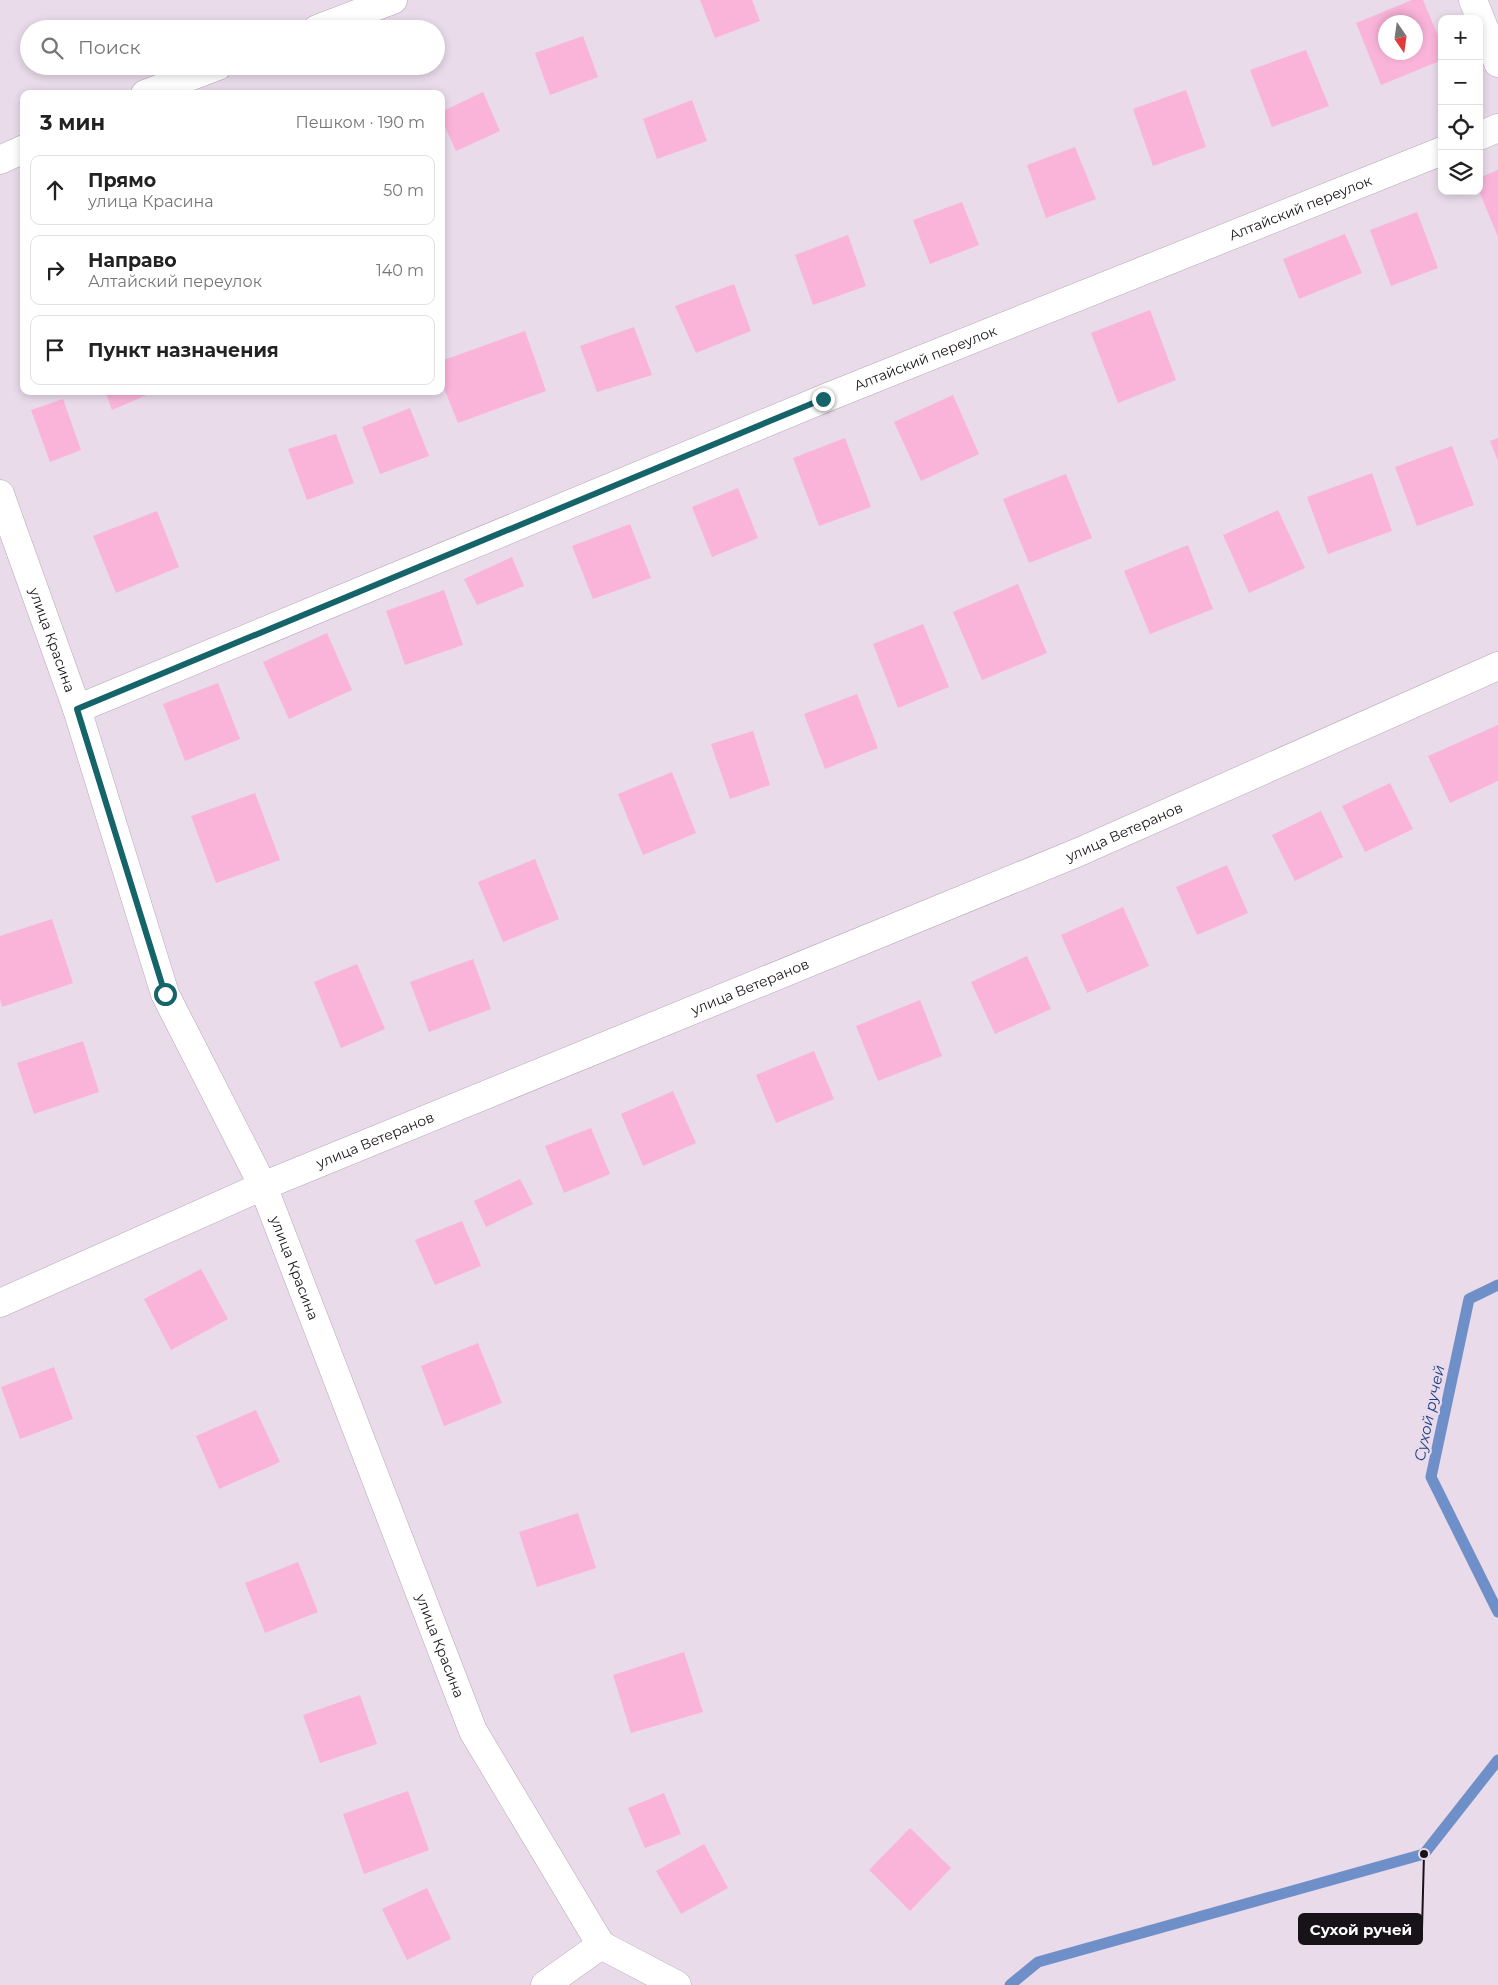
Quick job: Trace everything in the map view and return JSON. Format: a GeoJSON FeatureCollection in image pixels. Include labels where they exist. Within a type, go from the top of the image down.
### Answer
{"type":"FeatureCollection","features":[{"type":"Feature","properties":{"kind":"street"},"geometry":{"type":"LineString","coordinates":[[341,20],[393,0]]}},
{"type":"Feature","properties":{"kind":"street"},"geometry":{"type":"LineString","coordinates":[[1473,0],[1498,64]]}},
{"type":"Feature","properties":{"kind":"street"},"geometry":{"type":"LineString","coordinates":[[155,90],[195,75]]}},
{"type":"Feature","properties":{"kind":"street"},"geometry":{"type":"LineString","coordinates":[[1483,134],[1498,128]]}},
{"type":"Feature","properties":{"kind":"street"},"geometry":{"type":"LineString","coordinates":[[0,160],[20,151]]}},
{"type":"Feature","properties":{"kind":"street","name":"Алтайский переулок"},"geometry":{"type":"LineString","coordinates":[[77,709],[823,399],[1438,153]]}},
{"type":"Feature","properties":{"kind":"street","name":"улица Красина"},"geometry":{"type":"LineString","coordinates":[[0,494],[77,709],[165,994],[263,1186],[473,1731],[601,1946]]}},
{"type":"Feature","properties":{"kind":"street","name":"улица Ветеранов"},"geometry":{"type":"LineString","coordinates":[[0,1303],[263,1186],[1079,852],[1498,666]]}},
{"type":"Feature","properties":{"kind":"street"},"geometry":{"type":"LineString","coordinates":[[545,1985],[601,1946],[677,1985]]}},
{"type":"Feature","properties":{"kind":"building"},"geometry":{"type":"Polygon","coordinates":[[[700,0],[752,0],[760,21],[715,38],[700,0]]]}},
{"type":"Feature","properties":{"kind":"building"},"geometry":{"type":"Polygon","coordinates":[[[1412,0],[1423,0],[1438,36],[1438,62],[1381,85],[1356,23],[1412,0]]]}},
{"type":"Feature","properties":{"kind":"building"},"geometry":{"type":"Polygon","coordinates":[[[583,36],[598,77],[550,95],[535,53],[583,36]]]}},
{"type":"Feature","properties":{"kind":"building"},"geometry":{"type":"Polygon","coordinates":[[[1306,50],[1329,106],[1272,127],[1250,70],[1306,50]]]}},
{"type":"Feature","properties":{"kind":"building"},"geometry":{"type":"Polygon","coordinates":[[[1186,90],[1206,147],[1153,166],[1133,109],[1186,90]]]}},
{"type":"Feature","properties":{"kind":"building"},"geometry":{"type":"Polygon","coordinates":[[[483,92],[500,131],[456,151],[445,127],[445,110],[483,92]]]}},
{"type":"Feature","properties":{"kind":"building"},"geometry":{"type":"Polygon","coordinates":[[[692,100],[707,141],[657,159],[643,119],[692,100]]]}},
{"type":"Feature","properties":{"kind":"building"},"geometry":{"type":"Polygon","coordinates":[[[1075,147],[1096,199],[1046,218],[1027,165],[1075,147]]]}},
{"type":"Feature","properties":{"kind":"building"},"geometry":{"type":"Polygon","coordinates":[[[1498,170],[1498,237],[1481,195],[1483,195],[1483,176],[1498,170]]]}},
{"type":"Feature","properties":{"kind":"building"},"geometry":{"type":"Polygon","coordinates":[[[962,202],[979,245],[930,264],[913,220],[962,202]]]}},
{"type":"Feature","properties":{"kind":"building"},"geometry":{"type":"Polygon","coordinates":[[[1417,212],[1438,268],[1391,286],[1370,230],[1417,212]]]}},
{"type":"Feature","properties":{"kind":"building"},"geometry":{"type":"Polygon","coordinates":[[[1345,234],[1362,273],[1299,299],[1283,259],[1345,234]]]}},
{"type":"Feature","properties":{"kind":"building"},"geometry":{"type":"Polygon","coordinates":[[[848,235],[866,286],[813,305],[795,255],[848,235]]]}},
{"type":"Feature","properties":{"kind":"building"},"geometry":{"type":"Polygon","coordinates":[[[734,284],[751,331],[696,353],[675,306],[734,284]]]}},
{"type":"Feature","properties":{"kind":"building"},"geometry":{"type":"Polygon","coordinates":[[[1150,310],[1176,380],[1118,403],[1091,333],[1150,310]]]}},
{"type":"Feature","properties":{"kind":"building"},"geometry":{"type":"Polygon","coordinates":[[[634,327],[652,375],[597,392],[580,346],[634,327]]]}},
{"type":"Feature","properties":{"kind":"building"},"geometry":{"type":"Polygon","coordinates":[[[525,331],[546,391],[458,423],[445,391],[445,360],[525,331]]]}},
{"type":"Feature","properties":{"kind":"building"},"geometry":{"type":"Polygon","coordinates":[[[106,395],[147,395],[112,410],[106,395]]]}},
{"type":"Feature","properties":{"kind":"building"},"geometry":{"type":"Polygon","coordinates":[[[953,395],[979,454],[921,481],[894,422],[953,395]]]}},
{"type":"Feature","properties":{"kind":"building"},"geometry":{"type":"Polygon","coordinates":[[[63,399],[81,450],[50,462],[31,410],[63,399]]]}},
{"type":"Feature","properties":{"kind":"building"},"geometry":{"type":"Polygon","coordinates":[[[410,408],[429,456],[380,474],[362,427],[410,408]]]}},
{"type":"Feature","properties":{"kind":"building"},"geometry":{"type":"Polygon","coordinates":[[[336,434],[354,483],[307,500],[288,449],[336,434]]]}},
{"type":"Feature","properties":{"kind":"building"},"geometry":{"type":"Polygon","coordinates":[[[845,438],[871,507],[819,526],[793,458],[845,438]]]}},
{"type":"Feature","properties":{"kind":"building"},"geometry":{"type":"Polygon","coordinates":[[[1498,438],[1498,461],[1490,441],[1498,438]]]}},
{"type":"Feature","properties":{"kind":"building"},"geometry":{"type":"Polygon","coordinates":[[[1452,446],[1474,505],[1417,526],[1395,467],[1452,446]]]}},
{"type":"Feature","properties":{"kind":"building"},"geometry":{"type":"Polygon","coordinates":[[[1372,473],[1392,531],[1328,554],[1307,497],[1372,473]]]}},
{"type":"Feature","properties":{"kind":"building"},"geometry":{"type":"Polygon","coordinates":[[[1066,474],[1092,538],[1029,563],[1003,499],[1066,474]]]}},
{"type":"Feature","properties":{"kind":"building"},"geometry":{"type":"Polygon","coordinates":[[[738,488],[758,538],[712,557],[692,507],[738,488]]]}},
{"type":"Feature","properties":{"kind":"building"},"geometry":{"type":"Polygon","coordinates":[[[1278,510],[1305,568],[1249,593],[1223,535],[1278,510]]]}},
{"type":"Feature","properties":{"kind":"building"},"geometry":{"type":"Polygon","coordinates":[[[157,511],[179,567],[116,593],[93,536],[157,511]]]}},
{"type":"Feature","properties":{"kind":"building"},"geometry":{"type":"Polygon","coordinates":[[[630,524],[651,578],[593,599],[572,546],[630,524]]]}},
{"type":"Feature","properties":{"kind":"building"},"geometry":{"type":"Polygon","coordinates":[[[1188,545],[1213,609],[1150,634],[1124,571],[1188,545]]]}},
{"type":"Feature","properties":{"kind":"building"},"geometry":{"type":"Polygon","coordinates":[[[512,557],[524,586],[477,605],[464,579],[512,557]]]}},
{"type":"Feature","properties":{"kind":"building"},"geometry":{"type":"Polygon","coordinates":[[[1018,584],[1047,653],[982,680],[953,612],[1018,584]]]}},
{"type":"Feature","properties":{"kind":"building"},"geometry":{"type":"Polygon","coordinates":[[[444,590],[463,645],[405,665],[386,611],[444,590]]]}},
{"type":"Feature","properties":{"kind":"building"},"geometry":{"type":"Polygon","coordinates":[[[923,624],[949,687],[898,708],[873,644],[923,624]]]}},
{"type":"Feature","properties":{"kind":"building"},"geometry":{"type":"Polygon","coordinates":[[[327,633],[352,690],[289,719],[263,662],[327,633]]]}},
{"type":"Feature","properties":{"kind":"building"},"geometry":{"type":"Polygon","coordinates":[[[218,683],[240,739],[185,761],[163,704],[218,683]]]}},
{"type":"Feature","properties":{"kind":"building"},"geometry":{"type":"Polygon","coordinates":[[[857,694],[878,748],[825,769],[804,714],[857,694]]]}},
{"type":"Feature","properties":{"kind":"building"},"geometry":{"type":"Polygon","coordinates":[[[1498,725],[1498,781],[1450,803],[1428,756],[1498,725]]]}},
{"type":"Feature","properties":{"kind":"building"},"geometry":{"type":"Polygon","coordinates":[[[753,731],[770,785],[730,799],[711,744],[753,731]]]}},
{"type":"Feature","properties":{"kind":"building"},"geometry":{"type":"Polygon","coordinates":[[[672,772],[696,833],[643,855],[618,794],[672,772]]]}},
{"type":"Feature","properties":{"kind":"building"},"geometry":{"type":"Polygon","coordinates":[[[1390,783],[1413,829],[1365,852],[1342,806],[1390,783]]]}},
{"type":"Feature","properties":{"kind":"building"},"geometry":{"type":"Polygon","coordinates":[[[255,793],[280,860],[216,883],[191,816],[255,793]]]}},
{"type":"Feature","properties":{"kind":"building"},"geometry":{"type":"Polygon","coordinates":[[[1321,811],[1343,857],[1295,881],[1272,835],[1321,811]]]}},
{"type":"Feature","properties":{"kind":"building"},"geometry":{"type":"Polygon","coordinates":[[[535,859],[559,919],[503,942],[478,882],[535,859]]]}},
{"type":"Feature","properties":{"kind":"building"},"geometry":{"type":"Polygon","coordinates":[[[1227,865],[1248,913],[1197,935],[1176,887],[1227,865]]]}},
{"type":"Feature","properties":{"kind":"building"},"geometry":{"type":"Polygon","coordinates":[[[1123,907],[1149,966],[1087,993],[1061,935],[1123,907]]]}},
{"type":"Feature","properties":{"kind":"building"},"geometry":{"type":"Polygon","coordinates":[[[52,919],[73,983],[2,1007],[0,999],[0,936],[52,919]]]}},
{"type":"Feature","properties":{"kind":"building"},"geometry":{"type":"Polygon","coordinates":[[[1027,956],[1051,1009],[995,1034],[971,982],[1027,956]]]}},
{"type":"Feature","properties":{"kind":"building"},"geometry":{"type":"Polygon","coordinates":[[[473,959],[491,1009],[429,1032],[410,982],[473,959]]]}},
{"type":"Feature","properties":{"kind":"building"},"geometry":{"type":"Polygon","coordinates":[[[357,964],[385,1029],[341,1048],[314,982],[357,964]]]}},
{"type":"Feature","properties":{"kind":"building"},"geometry":{"type":"Polygon","coordinates":[[[920,1000],[942,1056],[878,1081],[856,1026],[920,1000]]]}},
{"type":"Feature","properties":{"kind":"building"},"geometry":{"type":"Polygon","coordinates":[[[83,1041],[99,1092],[34,1114],[17,1063],[83,1041]]]}},
{"type":"Feature","properties":{"kind":"building"},"geometry":{"type":"Polygon","coordinates":[[[814,1051],[834,1099],[776,1123],[756,1075],[814,1051]]]}},
{"type":"Feature","properties":{"kind":"building"},"geometry":{"type":"Polygon","coordinates":[[[673,1091],[696,1143],[643,1166],[621,1114],[673,1091]]]}},
{"type":"Feature","properties":{"kind":"building"},"geometry":{"type":"Polygon","coordinates":[[[591,1128],[610,1174],[564,1193],[545,1146],[591,1128]]]}},
{"type":"Feature","properties":{"kind":"building"},"geometry":{"type":"Polygon","coordinates":[[[520,1179],[533,1204],[486,1227],[474,1201],[520,1179]]]}},
{"type":"Feature","properties":{"kind":"building"},"geometry":{"type":"Polygon","coordinates":[[[462,1221],[481,1266],[435,1285],[415,1240],[462,1221]]]}},
{"type":"Feature","properties":{"kind":"building"},"geometry":{"type":"Polygon","coordinates":[[[201,1269],[228,1319],[171,1350],[144,1299],[201,1269]]]}},
{"type":"Feature","properties":{"kind":"building"},"geometry":{"type":"Polygon","coordinates":[[[478,1343],[502,1403],[444,1426],[421,1366],[478,1343]]]}},
{"type":"Feature","properties":{"kind":"building"},"geometry":{"type":"Polygon","coordinates":[[[54,1367],[73,1419],[20,1439],[1,1387],[54,1367]]]}},
{"type":"Feature","properties":{"kind":"building"},"geometry":{"type":"Polygon","coordinates":[[[256,1410],[280,1462],[219,1489],[196,1436],[256,1410]]]}},
{"type":"Feature","properties":{"kind":"building"},"geometry":{"type":"Polygon","coordinates":[[[578,1513],[596,1568],[537,1587],[519,1532],[578,1513]]]}},
{"type":"Feature","properties":{"kind":"building"},"geometry":{"type":"Polygon","coordinates":[[[298,1562],[318,1612],[265,1633],[245,1583],[298,1562]]]}},
{"type":"Feature","properties":{"kind":"building"},"geometry":{"type":"Polygon","coordinates":[[[684,1652],[703,1712],[631,1733],[613,1675],[684,1652]]]}},
{"type":"Feature","properties":{"kind":"building"},"geometry":{"type":"Polygon","coordinates":[[[360,1695],[377,1744],[320,1763],[303,1715],[360,1695]]]}},
{"type":"Feature","properties":{"kind":"building"},"geometry":{"type":"Polygon","coordinates":[[[408,1791],[429,1850],[364,1874],[343,1814],[408,1791]]]}},
{"type":"Feature","properties":{"kind":"building"},"geometry":{"type":"Polygon","coordinates":[[[664,1793],[681,1834],[645,1848],[628,1808],[664,1793]]]}},
{"type":"Feature","properties":{"kind":"building"},"geometry":{"type":"Polygon","coordinates":[[[910,1828],[951,1868],[910,1911],[869,1870],[910,1828]]]}},
{"type":"Feature","properties":{"kind":"building"},"geometry":{"type":"Polygon","coordinates":[[[704,1844],[728,1888],[681,1914],[656,1871],[704,1844]]]}},
{"type":"Feature","properties":{"kind":"building"},"geometry":{"type":"Polygon","coordinates":[[[427,1888],[451,1939],[407,1960],[382,1909],[427,1888]]]}},
{"type":"Feature","properties":{"kind":"waterway","name":"Сухой ручей"},"geometry":{"type":"LineString","coordinates":[[1498,1285],[1469,1299],[1431,1477],[1498,1612]]}},
{"type":"Feature","properties":{"kind":"waterway","name":"Сухой ручей"},"geometry":{"type":"LineString","coordinates":[[1010,1985],[1038,1962],[1424,1854],[1498,1760]]}},
{"type":"Feature","properties":{"kind":"place","name":"Сухой ручей"},"geometry":{"type":"Point","coordinates":[1424,1854]}},
{"type":"Feature","properties":{"kind":"route"},"geometry":{"type":"LineString","coordinates":[[165,994],[77,709],[823,399]]}}]}
